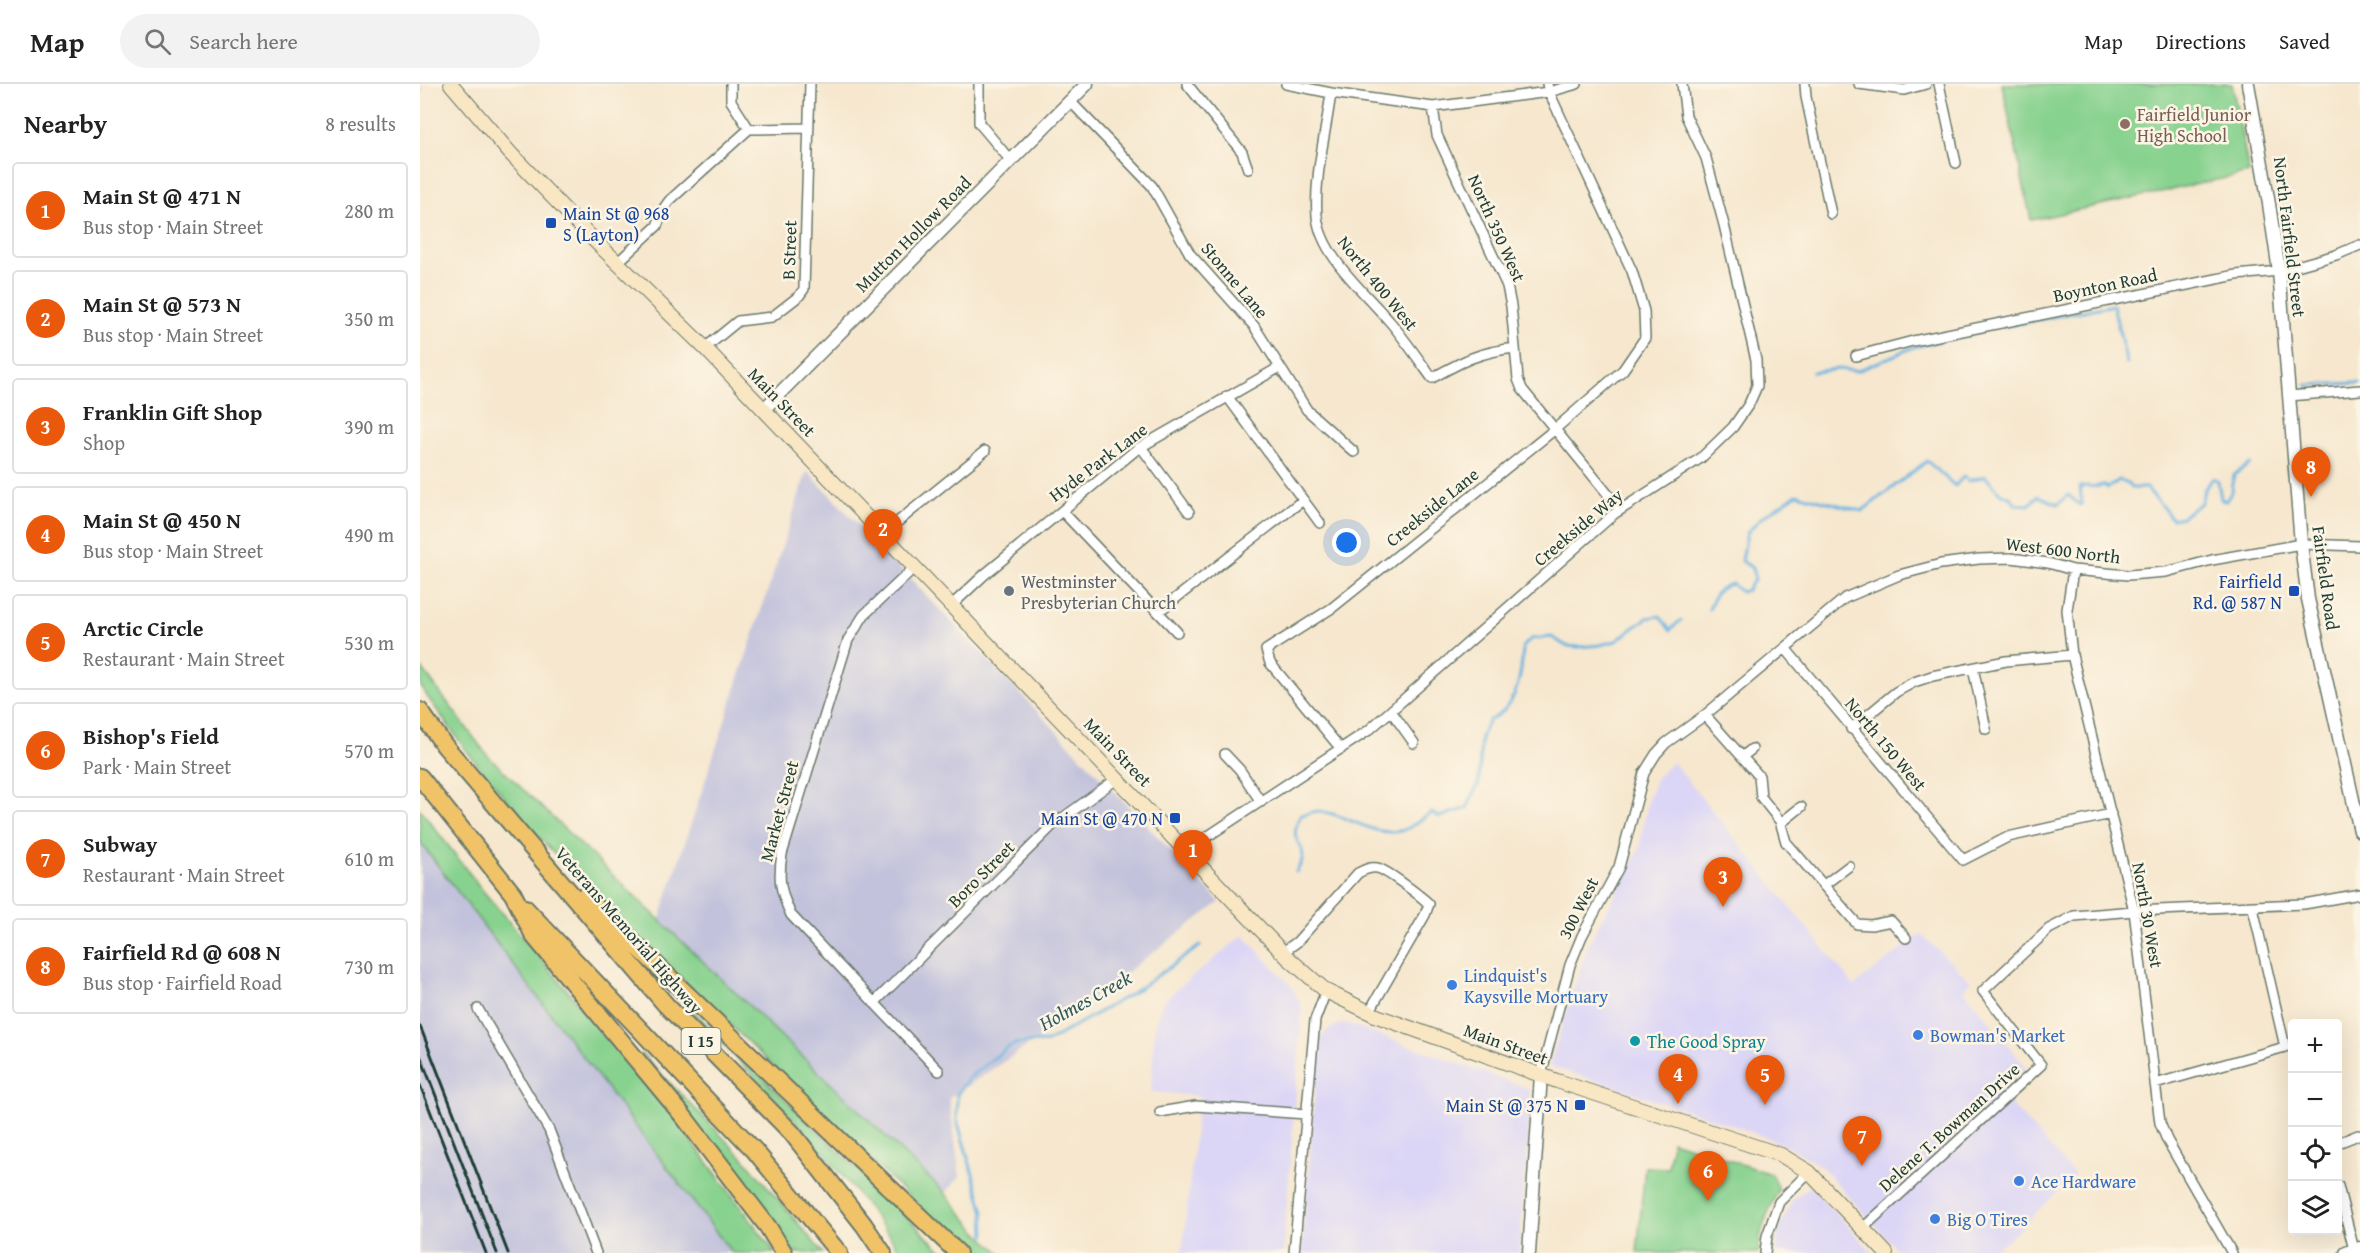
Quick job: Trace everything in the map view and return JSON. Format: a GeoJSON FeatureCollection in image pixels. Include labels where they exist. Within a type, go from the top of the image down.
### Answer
{"type":"FeatureCollection","features":[{"type":"Feature","properties":{"kind":"highway","name":"Veterans Memorial Highway"},"geometry":{"type":"LineString","coordinates":[[420,711],[444,745],[666,1005],[792,1133],[864,1225],[882,1253]]}},
{"type":"Feature","properties":{"kind":"highway","name":"I 15"},"geometry":{"type":"LineString","coordinates":[[420,777],[513,894],[755,1151],[839,1253]]}},
{"type":"Feature","properties":{"kind":"highway"},"geometry":{"type":"LineString","coordinates":[[516,831],[958,1253]]}},
{"type":"Feature","properties":{"kind":"highway"},"geometry":{"type":"LineString","coordinates":[[513,894],[534,936],[684,1117],[768,1227],[784,1253]]}},
{"type":"Feature","properties":{"kind":"main road","name":"Main Street"},"geometry":{"type":"LineString","coordinates":[[451,84],[510,153],[617,263],[705,348],[1283,952],[1326,991],[1369,1012],[1541,1075],[1781,1155],[1809,1172],[1886,1253]]}},
{"type":"Feature","properties":{"kind":"street"},"geometry":{"type":"LineString","coordinates":[[731,84],[731,101],[749,129]]}},
{"type":"Feature","properties":{"kind":"street","name":"B Street"},"geometry":{"type":"LineString","coordinates":[[705,348],[738,321],[772,317],[799,296],[804,289],[810,84]]}},
{"type":"Feature","properties":{"kind":"street"},"geometry":{"type":"LineString","coordinates":[[979,84],[979,123],[1011,161]]}},
{"type":"Feature","properties":{"kind":"street","name":"Mutton Hollow Road"},"geometry":{"type":"LineString","coordinates":[[764,409],[1087,84]]}},
{"type":"Feature","properties":{"kind":"street"},"geometry":{"type":"LineString","coordinates":[[1187,84],[1242,152],[1248,169]]}},
{"type":"Feature","properties":{"kind":"street"},"geometry":{"type":"LineString","coordinates":[[1286,84],[1331,93],[1433,107],[1577,84]]}},
{"type":"Feature","properties":{"kind":"street","name":"Creekside Way"},"geometry":{"type":"LineString","coordinates":[[1187,850],[1341,749],[1391,711],[1620,509],[1701,458],[1733,427],[1749,404],[1757,386],[1756,360],[1706,158],[1686,116],[1682,84]]}},
{"type":"Feature","properties":{"kind":"street"},"geometry":{"type":"LineString","coordinates":[[1806,84],[1806,97],[1831,214]]}},
{"type":"Feature","properties":{"kind":"street"},"geometry":{"type":"LineString","coordinates":[[1859,84],[1904,90],[1926,84]]}},
{"type":"Feature","properties":{"kind":"street"},"geometry":{"type":"LineString","coordinates":[[1939,84],[1956,163]]}},
{"type":"Feature","properties":{"kind":"street","name":"North Fairfield Street"},"geometry":{"type":"LineString","coordinates":[[2248,84],[2270,204],[2279,271],[2289,396]]}},
{"type":"Feature","properties":{"kind":"street","name":"Creekside Lane"},"geometry":{"type":"LineString","coordinates":[[1341,749],[1270,663],[1266,650],[1332,608],[1554,430],[1623,370],[1645,338],[1644,311],[1632,272],[1548,88]]}},
{"type":"Feature","properties":{"kind":"street","name":"North 400 West"},"geometry":{"type":"LineString","coordinates":[[1331,93],[1318,186],[1317,216],[1322,239],[1334,258],[1391,324],[1432,378],[1465,360],[1488,351],[1515,348]]}},
{"type":"Feature","properties":{"kind":"street","name":"Stonne Lane"},"geometry":{"type":"LineString","coordinates":[[1070,101],[1152,186],[1190,254],[1254,326],[1307,410],[1354,452]]}},
{"type":"Feature","properties":{"kind":"street","name":"North 350 West"},"geometry":{"type":"LineString","coordinates":[[1433,107],[1437,135],[1507,286],[1518,379],[1522,389],[1620,509]]}},
{"type":"Feature","properties":{"kind":"street"},"geometry":{"type":"LineString","coordinates":[[617,263],[657,226],[669,201],[749,129],[809,128]]}},
{"type":"Feature","properties":{"kind":"street","name":"Boynton Road"},"geometry":{"type":"LineString","coordinates":[[1856,356],[1913,341],[2236,275],[2279,271],[2336,255],[2360,245]]}},
{"type":"Feature","properties":{"kind":"street","name":"Hyde Park Lane"},"geometry":{"type":"LineString","coordinates":[[952,605],[984,575],[1141,447],[1280,366]]}},
{"type":"Feature","properties":{"kind":"street"},"geometry":{"type":"LineString","coordinates":[[2289,396],[2360,390]]}},
{"type":"Feature","properties":{"kind":"street"},"geometry":{"type":"LineString","coordinates":[[1227,396],[1320,523]]}},
{"type":"Feature","properties":{"kind":"street","name":"Fairfield Road"},"geometry":{"type":"LineString","coordinates":[[2289,396],[2301,544],[2308,599],[2360,831]]}},
{"type":"Feature","properties":{"kind":"street"},"geometry":{"type":"LineString","coordinates":[[1141,447],[1189,512]]}},
{"type":"Feature","properties":{"kind":"street"},"geometry":{"type":"LineString","coordinates":[[884,533],[985,450]]}},
{"type":"Feature","properties":{"kind":"street"},"geometry":{"type":"LineString","coordinates":[[1158,612],[1303,500]]}},
{"type":"Feature","properties":{"kind":"street"},"geometry":{"type":"LineString","coordinates":[[1062,511],[1177,632]]}},
{"type":"Feature","properties":{"kind":"street","name":"West 600 North"},"geometry":{"type":"LineString","coordinates":[[1705,715],[1845,598],[1899,574],[1941,564],[1979,559],[2029,560],[2073,570],[2128,575],[2166,572],[2212,560],[2301,544],[2360,546]]}},
{"type":"Feature","properties":{"kind":"street","name":"Market Street"},"geometry":{"type":"LineString","coordinates":[[915,567],[864,615],[848,640],[782,854],[779,877],[783,897],[791,915],[939,1071]]}},
{"type":"Feature","properties":{"kind":"street","name":"North 30 West"},"geometry":{"type":"LineString","coordinates":[[2073,570],[2067,610],[2072,655],[2134,911],[2160,1123],[2167,1140],[2232,1253]]}},
{"type":"Feature","properties":{"kind":"street","name":"North 150 West"},"geometry":{"type":"LineString","coordinates":[[1785,648],[1963,860],[2008,837],[2111,814]]}},
{"type":"Feature","properties":{"kind":"street"},"geometry":{"type":"LineString","coordinates":[[1851,729],[1896,692],[1914,682],[2006,661],[2072,655]]}},
{"type":"Feature","properties":{"kind":"street"},"geometry":{"type":"LineString","coordinates":[[1973,668],[1986,729]]}},
{"type":"Feature","properties":{"kind":"street"},"geometry":{"type":"LineString","coordinates":[[1391,711],[1414,743]]}},
{"type":"Feature","properties":{"kind":"street"},"geometry":{"type":"LineString","coordinates":[[1705,715],[1759,776],[1761,797],[1781,823],[1786,842],[1857,924],[1871,925],[1891,921],[1906,938]]}},
{"type":"Feature","properties":{"kind":"street","name":"300 West"},"geometry":{"type":"LineString","coordinates":[[1529,1253],[1541,1075],[1570,965],[1582,936],[1619,867],[1644,773],[1666,742],[1705,715]]}},
{"type":"Feature","properties":{"kind":"street"},"geometry":{"type":"LineString","coordinates":[[1742,757],[1752,749]]}},
{"type":"Feature","properties":{"kind":"street"},"geometry":{"type":"LineString","coordinates":[[1225,754],[1240,770],[1261,802]]}},
{"type":"Feature","properties":{"kind":"street","name":"Boro Street"},"geometry":{"type":"LineString","coordinates":[[874,1003],[1053,825],[1118,778]]}},
{"type":"Feature","properties":{"kind":"street"},"geometry":{"type":"LineString","coordinates":[[1781,823],[1801,807]]}},
{"type":"Feature","properties":{"kind":"street"},"geometry":{"type":"LineString","coordinates":[[1824,885],[1848,866]]}},
{"type":"Feature","properties":{"kind":"street"},"geometry":{"type":"LineString","coordinates":[[1283,952],[1297,942],[1358,873],[1367,868],[1379,867],[1415,892],[1429,904],[1425,915],[1369,1012]]}},
{"type":"Feature","properties":{"kind":"street"},"geometry":{"type":"LineString","coordinates":[[2134,911],[2253,908],[2304,904],[2360,894]]}},
{"type":"Feature","properties":{"kind":"street"},"geometry":{"type":"LineString","coordinates":[[2155,1084],[2285,1047],[2253,908]]}},
{"type":"Feature","properties":{"kind":"street","name":"Delene T. Bowman Drive"},"geometry":{"type":"LineString","coordinates":[[1863,1228],[2041,1065],[1983,991],[2049,929],[2074,916],[2134,911]]}},
{"type":"Feature","properties":{"kind":"street"},"geometry":{"type":"LineString","coordinates":[[1294,1253],[1315,1020],[1326,991]]}},
{"type":"Feature","properties":{"kind":"street"},"geometry":{"type":"LineString","coordinates":[[478,1009],[549,1130],[596,1253]]}},
{"type":"Feature","properties":{"kind":"street"},"geometry":{"type":"LineString","coordinates":[[1160,1112],[1196,1106],[1306,1114]]}},
{"type":"Feature","properties":{"kind":"street"},"geometry":{"type":"LineString","coordinates":[[2342,1141],[2358,1135]]}},
{"type":"Feature","properties":{"kind":"street"},"geometry":{"type":"LineString","coordinates":[[1765,1253],[1767,1236],[1779,1202],[1809,1172]]}},
{"type":"Feature","properties":{"kind":"street"},"geometry":{"type":"LineString","coordinates":[[2342,1205],[2354,1250]]}},
{"type":"Feature","properties":{"kind":"shaded area"},"geometry":{"type":"Polygon","coordinates":[[[807,471],[1220,902],[1045,1034],[949,1098],[960,1177],[945,1193],[659,921],[807,471]]]}},
{"type":"Feature","properties":{"kind":"shaded area"},"geometry":{"type":"Polygon","coordinates":[[[1673,762],[1854,986],[1921,934],[1971,981],[1964,990],[2026,1067],[2000,1092],[2075,1175],[2008,1240],[1987,1253],[1900,1253],[1822,1167],[1790,1147],[1741,1128],[1549,1066],[1588,945],[1639,850],[1648,800],[1657,777],[1673,762]]]}},
{"type":"Feature","properties":{"kind":"shaded area"},"geometry":{"type":"Polygon","coordinates":[[[420,842],[732,1253],[420,1253],[420,842]]]}},
{"type":"Feature","properties":{"kind":"shaded area"},"geometry":{"type":"Polygon","coordinates":[[[1243,935],[1292,987],[1301,1005],[1283,1253],[1182,1253],[1199,1096],[1151,1092],[1155,1026],[1163,1001],[1243,935]]]}},
{"type":"Feature","properties":{"kind":"shaded area"},"geometry":{"type":"Polygon","coordinates":[[[1339,1024],[1348,1024],[1530,1091],[1519,1253],[1302,1253],[1319,1042],[1326,1031],[1339,1024]]]}},
{"type":"Feature","properties":{"kind":"shaded area"},"geometry":{"type":"Polygon","coordinates":[[[1810,1186],[1873,1253],[1775,1253],[1779,1229],[1793,1199],[1810,1186]]]}},
{"type":"Feature","properties":{"kind":"green space","name":"Fairfield Junior High School"},"geometry":{"type":"Polygon","coordinates":[[[2002,84],[2232,84],[2249,173],[2031,220],[2002,84]]]}},
{"type":"Feature","properties":{"kind":"green space"},"geometry":{"type":"Polygon","coordinates":[[[420,666],[487,755],[945,1193],[979,1234],[1001,1253],[968,1253],[585,886],[524,821],[469,754],[420,685],[420,666]]]}},
{"type":"Feature","properties":{"kind":"green space"},"geometry":{"type":"Polygon","coordinates":[[[420,809],[483,891],[671,1113],[775,1253],[732,1253],[420,842],[420,809]]]}},
{"type":"Feature","properties":{"kind":"green space"},"geometry":{"type":"Polygon","coordinates":[[[688,1007],[944,1253],[902,1253],[829,1159],[688,1007]]]}},
{"type":"Feature","properties":{"kind":"green space"},"geometry":{"type":"Polygon","coordinates":[[[641,1053],[746,1161],[823,1253],[792,1253],[641,1053]]]}},
{"type":"Feature","properties":{"kind":"green space"},"geometry":{"type":"Polygon","coordinates":[[[1672,1141],[1771,1174],[1779,1189],[1765,1220],[1758,1253],[1637,1253],[1645,1167],[1668,1168],[1672,1141]]]}},
{"type":"Feature","properties":{"kind":"waterway"},"geometry":{"type":"LineString","coordinates":[[2004,327],[2113,305],[2127,364]]}},
{"type":"Feature","properties":{"kind":"waterway"},"geometry":{"type":"LineString","coordinates":[[1813,372],[1838,369],[1857,371],[1914,347],[1983,331]]}},
{"type":"Feature","properties":{"kind":"waterway"},"geometry":{"type":"LineString","coordinates":[[2306,385],[2360,383]]}},
{"type":"Feature","properties":{"kind":"waterway","name":"Holmes Creek"},"geometry":{"type":"LineString","coordinates":[[1709,609],[1722,588],[1732,584],[1741,592],[1747,590],[1755,579],[1752,568],[1742,561],[1747,533],[1761,518],[1797,494],[1862,511],[1927,461],[1955,486],[1964,476],[1968,481],[1985,476],[2000,493],[2012,498],[2015,504],[2029,505],[2038,496],[2058,504],[2068,495],[2080,505],[2082,503],[2080,487],[2103,485],[2108,488],[2119,480],[2126,482],[2131,488],[2147,488],[2172,519],[2182,517],[2201,503],[2204,490],[2213,478],[2218,481],[2221,499],[2226,501],[2232,491],[2234,475],[2250,464]]}},
{"type":"Feature","properties":{"kind":"waterway","name":"Holmes Creek"},"geometry":{"type":"LineString","coordinates":[[1296,872],[1303,855],[1295,833],[1301,815],[1317,811],[1329,813],[1369,828],[1390,832],[1405,830],[1432,813],[1439,817],[1467,808],[1479,782],[1481,737],[1489,720],[1506,708],[1512,699],[1519,679],[1523,647],[1531,639],[1552,637],[1566,646],[1600,645],[1616,641],[1647,618],[1660,616],[1670,630],[1681,620]]}},
{"type":"Feature","properties":{"kind":"waterway","name":"Holmes Creek"},"geometry":{"type":"LineString","coordinates":[[985,1236],[984,1212],[957,1120],[957,1094],[970,1077],[1008,1047],[1018,1043],[1047,1042],[1134,992],[1200,946]]}},
{"type":"Feature","properties":{"kind":"railway"},"geometry":{"type":"LineString","coordinates":[[420,1026],[508,1253]]}},
{"type":"Feature","properties":{"kind":"railway"},"geometry":{"type":"LineString","coordinates":[[420,1055],[497,1253]]}},
{"type":"Feature","properties":{"kind":"railway"},"geometry":{"type":"LineString","coordinates":[[420,1085],[486,1253]]}},
{"type":"Feature","properties":{"kind":"place","name":"Fairfield Junior High School"},"geometry":{"type":"Point","coordinates":[2125,124]}},
{"type":"Feature","properties":{"kind":"place","name":"Main St @ 968 S (Layton)"},"geometry":{"type":"Point","coordinates":[551,223]}},
{"type":"Feature","properties":{"kind":"place","name":"Fairfield Rd @ 608 N"},"geometry":{"type":"Point","coordinates":[2311,497]}},
{"type":"Feature","properties":{"kind":"place","name":"Main St @ 573 N"},"geometry":{"type":"Point","coordinates":[883,559]}},
{"type":"Feature","properties":{"kind":"place","name":"Westminster Presbyterian Church"},"geometry":{"type":"Point","coordinates":[1009,591]}},
{"type":"Feature","properties":{"kind":"place","name":"Fairfield Rd. @ 587 N"},"geometry":{"type":"Point","coordinates":[2294,591]}},
{"type":"Feature","properties":{"kind":"place","name":"Main St @ 470 N"},"geometry":{"type":"Point","coordinates":[1175,818]}},
{"type":"Feature","properties":{"kind":"place","name":"Main St @ 471 N"},"geometry":{"type":"Point","coordinates":[1193,880]}},
{"type":"Feature","properties":{"kind":"place","name":"Franklin Gift Shop"},"geometry":{"type":"Point","coordinates":[1723,907]}},
{"type":"Feature","properties":{"kind":"place","name":"Lindquist's Kaysville Mortuary"},"geometry":{"type":"Point","coordinates":[1452,985]}},
{"type":"Feature","properties":{"kind":"place","name":"Bowman's Market"},"geometry":{"type":"Point","coordinates":[1918,1035]}},
{"type":"Feature","properties":{"kind":"place","name":"The Good Spray"},"geometry":{"type":"Point","coordinates":[1635,1041]}},
{"type":"Feature","properties":{"kind":"place","name":"Main St @ 450 N"},"geometry":{"type":"Point","coordinates":[1678,1104]}},
{"type":"Feature","properties":{"kind":"place","name":"Main St @ 375 N"},"geometry":{"type":"Point","coordinates":[1580,1105]}},
{"type":"Feature","properties":{"kind":"place","name":"Arctic Circle"},"geometry":{"type":"Point","coordinates":[1765,1105]}},
{"type":"Feature","properties":{"kind":"place","name":"Subway"},"geometry":{"type":"Point","coordinates":[1862,1166]}},
{"type":"Feature","properties":{"kind":"place","name":"Ace Hardware"},"geometry":{"type":"Point","coordinates":[2019,1181]}},
{"type":"Feature","properties":{"kind":"place","name":"Bishop's Field"},"geometry":{"type":"Point","coordinates":[1708,1201]}},
{"type":"Feature","properties":{"kind":"place","name":"Big O Tires"},"geometry":{"type":"Point","coordinates":[1935,1219]}}]}
